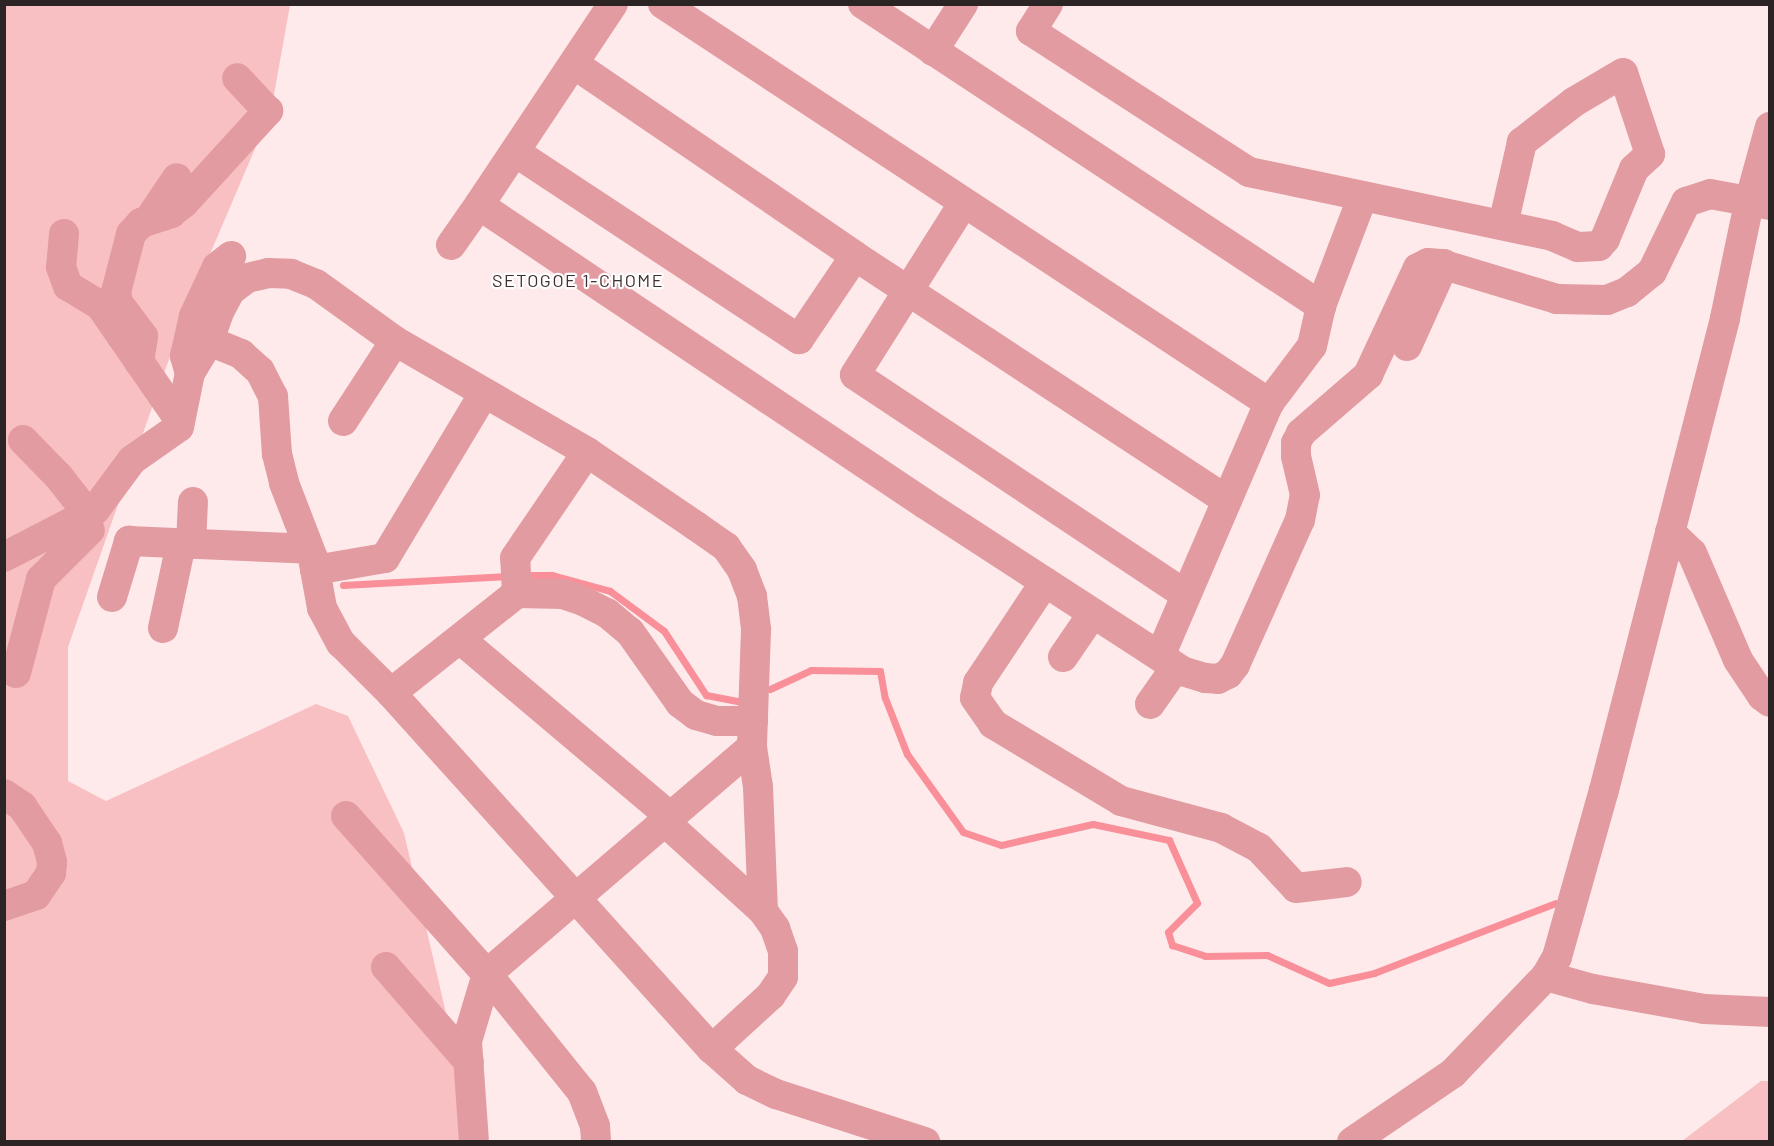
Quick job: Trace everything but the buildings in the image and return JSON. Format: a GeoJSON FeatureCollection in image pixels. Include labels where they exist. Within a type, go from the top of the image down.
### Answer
{"type":"FeatureCollection","features":[{"type":"Feature","properties":{"kind":"street"},"geometry":{"type":"LineString","coordinates":[[451,245],[613,4]]}},
{"type":"Feature","properties":{"kind":"street"},"geometry":{"type":"LineString","coordinates":[[663,4],[963,204],[1269,402]]}},
{"type":"Feature","properties":{"kind":"street"},"geometry":{"type":"LineString","coordinates":[[863,4],[1321,306]]}},
{"type":"Feature","properties":{"kind":"street"},"geometry":{"type":"LineString","coordinates":[[933,51],[963,4]]}},
{"type":"Feature","properties":{"kind":"street"},"geometry":{"type":"LineString","coordinates":[[1048,4],[1031,31],[1249,172],[1362,198],[1552,236],[1578,247],[1599,246],[1605,239],[1634,169],[1650,154],[1623,73],[1574,102],[1522,142],[1503,225]]}},
{"type":"Feature","properties":{"kind":"street"},"geometry":{"type":"LineString","coordinates":[[574,63],[855,256],[1227,500]]}},
{"type":"Feature","properties":{"kind":"street"},"geometry":{"type":"LineString","coordinates":[[139,362],[143,336],[118,303],[116,292],[131,234],[141,223],[171,213],[184,203],[268,111],[237,78]]}},
{"type":"Feature","properties":{"kind":"street"},"geometry":{"type":"LineString","coordinates":[[1352,1142],[1452,1073],[1546,976],[1557,957],[1725,318],[1759,204],[1770,127]]}},
{"type":"Feature","properties":{"kind":"street"},"geometry":{"type":"LineString","coordinates":[[515,152],[799,339],[855,256]]}},
{"type":"Feature","properties":{"kind":"street"},"geometry":{"type":"LineString","coordinates":[[149,220],[177,178]]}},
{"type":"Feature","properties":{"kind":"street"},"geometry":{"type":"LineString","coordinates":[[479,206],[1045,582],[1168,661],[1195,676],[1218,678],[1228,674],[1235,666],[1304,508],[1305,495],[1296,456],[1296,443],[1301,433],[1368,375],[1418,268],[1428,263],[1444,264],[1557,299],[1607,300],[1627,292],[1652,272],[1680,209],[1686,202],[1710,194],[1759,204]]}},
{"type":"Feature","properties":{"kind":"street"},"geometry":{"type":"LineString","coordinates":[[1150,704],[1168,661],[1186,595],[1269,402],[1312,346],[1321,306],[1362,198]]}},
{"type":"Feature","properties":{"kind":"street"},"geometry":{"type":"LineString","coordinates":[[963,204],[855,375],[1186,595]]}},
{"type":"Feature","properties":{"kind":"street"},"geometry":{"type":"LineString","coordinates":[[64,234],[61,267],[68,286],[100,305],[180,421]]}},
{"type":"Feature","properties":{"kind":"street"},"geometry":{"type":"LineString","coordinates":[[190,373],[185,356],[194,316],[217,267],[231,256]]}},
{"type":"Feature","properties":{"kind":"street"},"geometry":{"type":"LineString","coordinates":[[1407,346],[1444,264]]}},
{"type":"Feature","properties":{"kind":"street"},"geometry":{"type":"LineString","coordinates":[[16,674],[41,579],[91,518],[132,460],[179,427],[190,373],[209,341],[219,312],[230,291],[247,279],[268,273],[291,274],[316,284],[395,341],[587,452],[726,547],[742,570],[752,597],[756,630],[753,734],[758,787],[763,911]]}},
{"type":"Feature","properties":{"kind":"street"},"geometry":{"type":"LineString","coordinates":[[209,341],[247,360],[260,371],[273,396],[277,454],[284,483],[312,560],[322,608],[340,643],[391,693],[712,1049],[747,1080],[865,1132],[925,1142]]}},
{"type":"Feature","properties":{"kind":"street"},"geometry":{"type":"LineString","coordinates":[[343,421],[395,341]]}},
{"type":"Feature","properties":{"kind":"street"},"geometry":{"type":"LineString","coordinates":[[112,597],[129,541],[186,544],[312,560],[385,558],[484,393]]}},
{"type":"Feature","properties":{"kind":"street"},"geometry":{"type":"LineString","coordinates":[[23,440],[59,477],[91,518]]}},
{"type":"Feature","properties":{"kind":"street"},"geometry":{"type":"LineString","coordinates":[[391,693],[460,639],[516,581],[534,529],[587,452]]}},
{"type":"Feature","properties":{"kind":"street"},"geometry":{"type":"LineString","coordinates":[[163,628],[186,544],[193,502]]}},
{"type":"Feature","properties":{"kind":"street"},"geometry":{"type":"LineString","coordinates":[[4,556],[91,518]]}},
{"type":"Feature","properties":{"kind":"street"},"geometry":{"type":"LineString","coordinates":[[4,576],[91,518]]}},
{"type":"Feature","properties":{"kind":"street"},"geometry":{"type":"LineString","coordinates":[[1670,532],[1692,553],[1738,660],[1762,696],[1770,702]]}},
{"type":"Feature","properties":{"kind":"street"},"geometry":{"type":"LineString","coordinates":[[516,581],[583,601],[607,613],[630,632],[680,703],[696,714],[753,734]]}},
{"type":"Feature","properties":{"kind":"street"},"geometry":{"type":"LineString","coordinates":[[1045,582],[978,683],[975,698],[993,724],[1121,801],[1221,828],[1259,848],[1296,888],[1347,882]]}},
{"type":"Feature","properties":{"kind":"street"},"geometry":{"type":"LineString","coordinates":[[1063,657],[1093,613]]}},
{"type":"Feature","properties":{"kind":"street"},"geometry":{"type":"LineString","coordinates":[[460,639],[668,820],[763,911],[775,928],[783,951],[783,977],[771,995],[712,1049]]}},
{"type":"Feature","properties":{"kind":"street"},"geometry":{"type":"LineString","coordinates":[[474,1142],[467,1041],[487,974],[668,820],[753,734]]}},
{"type":"Feature","properties":{"kind":"street"},"geometry":{"type":"LineString","coordinates":[[4,794],[22,806],[47,843],[52,862],[51,873],[36,896],[4,906]]}},
{"type":"Feature","properties":{"kind":"street"},"geometry":{"type":"LineString","coordinates":[[346,816],[487,974],[582,1092],[595,1126],[596,1142]]}},
{"type":"Feature","properties":{"kind":"street"},"geometry":{"type":"LineString","coordinates":[[386,967],[469,1062]]}},
{"type":"Feature","properties":{"kind":"street"},"geometry":{"type":"LineString","coordinates":[[1546,976],[1593,989],[1704,1009],[1770,1012]]}},
{"type":"Feature","properties":{"kind":"shaded area"},"geometry":{"type":"Polygon","coordinates":[[[5,5],[290,5],[271,111],[187,308],[68,647],[68,781],[106,801],[316,704],[348,716],[404,833],[456,1056],[467,1141],[5,1142],[5,5]]]}},
{"type":"Feature","properties":{"kind":"shaded area"},"geometry":{"type":"Polygon","coordinates":[[[1761,1081],[1769,1081],[1769,1141],[1682,1141],[1761,1081]]]}},
{"type":"Feature","properties":{"kind":"waterway"},"geometry":{"type":"LineString","coordinates":[[522,575],[552,575],[610,591],[664,631],[706,695],[742,702]]}},
{"type":"Feature","properties":{"kind":"waterway"},"geometry":{"type":"LineString","coordinates":[[343,585],[508,576]]}},
{"type":"Feature","properties":{"kind":"waterway"},"geometry":{"type":"LineString","coordinates":[[770,689],[811,670],[880,671],[885,698],[907,754],[963,832],[1001,845],[1093,824],[1169,840],[1197,903],[1168,932],[1172,945],[1205,956],[1267,955],[1329,983],[1374,973],[1555,903]]}},
{"type":"Feature","properties":{"kind":"district","name":"SETOGOE 1-CHOME"},"geometry":{"type":"Point","coordinates":[578,280]}}]}
